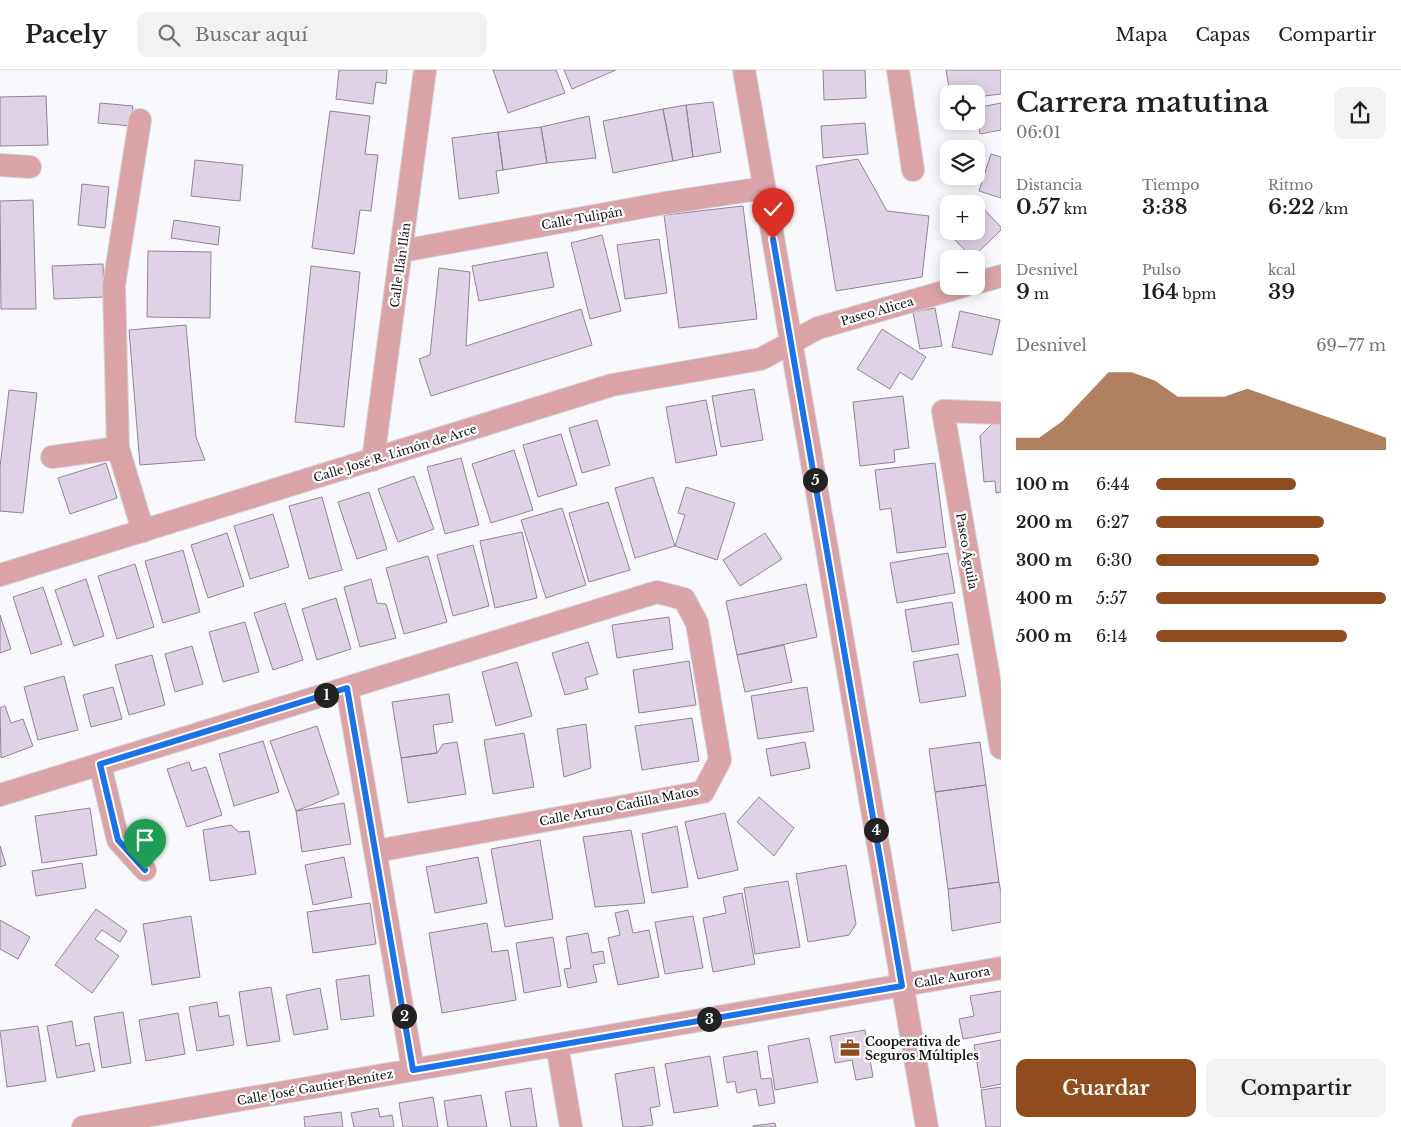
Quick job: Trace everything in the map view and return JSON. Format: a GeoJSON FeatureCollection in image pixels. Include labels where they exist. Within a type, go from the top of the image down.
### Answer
{"type":"FeatureCollection","features":[{"type":"Feature","properties":{"kind":"street","name":"Calle Ilán Ilán"},"geometry":{"type":"LineString","coordinates":[[373,460],[425,70]]}},
{"type":"Feature","properties":{"kind":"street"},"geometry":{"type":"LineString","coordinates":[[744,70],[927,1127]]}},
{"type":"Feature","properties":{"kind":"street"},"geometry":{"type":"LineString","coordinates":[[898,70],[913,170]]}},
{"type":"Feature","properties":{"kind":"street"},"geometry":{"type":"LineString","coordinates":[[140,120],[114,285],[118,448],[144,531]]}},
{"type":"Feature","properties":{"kind":"street"},"geometry":{"type":"LineString","coordinates":[[0,164],[30,167]]}},
{"type":"Feature","properties":{"kind":"street","name":"Calle Tulipán"},"geometry":{"type":"LineString","coordinates":[[402,251],[665,203],[764,188]]}},
{"type":"Feature","properties":{"kind":"street"},"geometry":{"type":"LineString","coordinates":[[985,280],[1001,276]]}},
{"type":"Feature","properties":{"kind":"street","name":"Paseo Alicea"},"geometry":{"type":"LineString","coordinates":[[792,342],[818,328],[940,293]]}},
{"type":"Feature","properties":{"kind":"street","name":"Calle José R. Limón de Arce"},"geometry":{"type":"LineString","coordinates":[[0,575],[612,385],[761,359],[792,342]]}},
{"type":"Feature","properties":{"kind":"street","name":"Paseo Águila"},"geometry":{"type":"LineString","coordinates":[[1001,413],[943,411],[1001,748]]}},
{"type":"Feature","properties":{"kind":"street"},"geometry":{"type":"LineString","coordinates":[[52,457],[118,448]]}},
{"type":"Feature","properties":{"kind":"street","name":"Calle Arturo Cadilla Matos"},"geometry":{"type":"LineString","coordinates":[[347,688],[657,592],[684,599],[697,623],[720,760],[703,792],[376,851]]}},
{"type":"Feature","properties":{"kind":"street"},"geometry":{"type":"LineString","coordinates":[[0,795],[347,688],[413,1070]]}},
{"type":"Feature","properties":{"kind":"street"},"geometry":{"type":"LineString","coordinates":[[100,764],[118,840],[145,870]]}},
{"type":"Feature","properties":{"kind":"street","name":"Calle Aurora"},"geometry":{"type":"LineString","coordinates":[[902,986],[1001,968]]}},
{"type":"Feature","properties":{"kind":"street","name":"Calle José Gautier Benítez"},"geometry":{"type":"LineString","coordinates":[[83,1127],[902,986]]}},
{"type":"Feature","properties":{"kind":"street"},"geometry":{"type":"LineString","coordinates":[[557,1045],[571,1127]]}},
{"type":"Feature","properties":{"kind":"building"},"geometry":{"type":"Polygon","coordinates":[[[339,70],[387,70],[386,84],[376,82],[373,104],[336,99],[339,70]]]}},
{"type":"Feature","properties":{"kind":"building"},"geometry":{"type":"Polygon","coordinates":[[[493,70],[556,70],[565,93],[508,113],[493,70]]]}},
{"type":"Feature","properties":{"kind":"building"},"geometry":{"type":"Polygon","coordinates":[[[564,70],[616,70],[572,89],[564,70]]]}},
{"type":"Feature","properties":{"kind":"building"},"geometry":{"type":"Polygon","coordinates":[[[823,70],[865,70],[866,98],[824,100],[823,70]]]}},
{"type":"Feature","properties":{"kind":"building"},"geometry":{"type":"Polygon","coordinates":[[[946,70],[1001,70],[1001,94],[985,96],[985,85],[948,85],[946,70]]]}},
{"type":"Feature","properties":{"kind":"building"},"geometry":{"type":"Polygon","coordinates":[[[46,96],[48,145],[0,146],[0,97],[46,96]]]}},
{"type":"Feature","properties":{"kind":"building"},"geometry":{"type":"Polygon","coordinates":[[[713,102],[721,152],[693,157],[686,105],[713,102]]]}},
{"type":"Feature","properties":{"kind":"building"},"geometry":{"type":"Polygon","coordinates":[[[100,103],[133,106],[131,126],[98,123],[100,103]]]}},
{"type":"Feature","properties":{"kind":"building"},"geometry":{"type":"Polygon","coordinates":[[[1001,103],[1001,130],[980,134],[979,130],[985,130],[985,106],[1001,103]]]}},
{"type":"Feature","properties":{"kind":"building"},"geometry":{"type":"Polygon","coordinates":[[[686,105],[693,157],[673,161],[663,109],[686,105]]]}},
{"type":"Feature","properties":{"kind":"building"},"geometry":{"type":"Polygon","coordinates":[[[663,109],[673,161],[613,173],[603,121],[663,109]]]}},
{"type":"Feature","properties":{"kind":"building"},"geometry":{"type":"Polygon","coordinates":[[[330,111],[370,116],[365,154],[378,155],[371,211],[360,210],[354,254],[312,248],[330,111]]]}},
{"type":"Feature","properties":{"kind":"building"},"geometry":{"type":"Polygon","coordinates":[[[589,116],[596,158],[547,163],[541,127],[589,116]]]}},
{"type":"Feature","properties":{"kind":"building"},"geometry":{"type":"Polygon","coordinates":[[[865,123],[868,154],[823,158],[821,126],[865,123]]]}},
{"type":"Feature","properties":{"kind":"building"},"geometry":{"type":"Polygon","coordinates":[[[541,127],[547,163],[503,170],[498,132],[541,127]]]}},
{"type":"Feature","properties":{"kind":"building"},"geometry":{"type":"Polygon","coordinates":[[[498,132],[503,170],[496,171],[499,193],[459,199],[452,138],[498,132]]]}},
{"type":"Feature","properties":{"kind":"building"},"geometry":{"type":"Polygon","coordinates":[[[991,154],[1001,157],[1001,198],[979,191],[981,185],[985,185],[985,172],[991,154]]]}},
{"type":"Feature","properties":{"kind":"building"},"geometry":{"type":"Polygon","coordinates":[[[858,159],[887,211],[929,216],[922,277],[836,291],[816,166],[858,159]]]}},
{"type":"Feature","properties":{"kind":"building"},"geometry":{"type":"Polygon","coordinates":[[[195,160],[243,165],[240,201],[191,196],[195,160]]]}},
{"type":"Feature","properties":{"kind":"building"},"geometry":{"type":"Polygon","coordinates":[[[82,184],[109,187],[105,228],[78,225],[82,184]]]}},
{"type":"Feature","properties":{"kind":"building"},"geometry":{"type":"Polygon","coordinates":[[[33,200],[36,309],[1,309],[0,201],[33,200]]]}},
{"type":"Feature","properties":{"kind":"building"},"geometry":{"type":"Polygon","coordinates":[[[743,206],[757,319],[679,328],[664,215],[743,206]]]}},
{"type":"Feature","properties":{"kind":"building"},"geometry":{"type":"Polygon","coordinates":[[[985,210],[1001,227],[1001,230],[980,250],[965,250],[955,240],[985,240],[985,210]]]}},
{"type":"Feature","properties":{"kind":"building"},"geometry":{"type":"Polygon","coordinates":[[[174,220],[220,227],[218,245],[171,238],[174,220]]]}},
{"type":"Feature","properties":{"kind":"building"},"geometry":{"type":"Polygon","coordinates":[[[602,235],[621,311],[590,319],[571,243],[602,235]]]}},
{"type":"Feature","properties":{"kind":"building"},"geometry":{"type":"Polygon","coordinates":[[[659,239],[667,293],[625,299],[617,245],[659,239]]]}},
{"type":"Feature","properties":{"kind":"building"},"geometry":{"type":"Polygon","coordinates":[[[148,251],[211,252],[210,318],[147,317],[148,251]]]}},
{"type":"Feature","properties":{"kind":"building"},"geometry":{"type":"Polygon","coordinates":[[[547,252],[554,287],[479,301],[472,266],[547,252]]]}},
{"type":"Feature","properties":{"kind":"building"},"geometry":{"type":"Polygon","coordinates":[[[103,264],[104,297],[54,299],[52,266],[103,264]]]}},
{"type":"Feature","properties":{"kind":"building"},"geometry":{"type":"Polygon","coordinates":[[[311,266],[360,272],[344,427],[295,422],[311,266]]]}},
{"type":"Feature","properties":{"kind":"building"},"geometry":{"type":"Polygon","coordinates":[[[439,268],[470,272],[466,346],[581,309],[592,345],[431,396],[419,359],[430,355],[439,268]]]}},
{"type":"Feature","properties":{"kind":"building"},"geometry":{"type":"Polygon","coordinates":[[[935,308],[942,346],[920,349],[913,312],[935,308]]]}},
{"type":"Feature","properties":{"kind":"building"},"geometry":{"type":"Polygon","coordinates":[[[960,311],[1000,320],[992,355],[952,347],[960,311]]]}},
{"type":"Feature","properties":{"kind":"building"},"geometry":{"type":"Polygon","coordinates":[[[186,325],[196,437],[205,460],[140,465],[129,330],[186,325]]]}},
{"type":"Feature","properties":{"kind":"building"},"geometry":{"type":"Polygon","coordinates":[[[882,329],[926,357],[912,380],[900,372],[890,389],[857,369],[882,329]]]}},
{"type":"Feature","properties":{"kind":"building"},"geometry":{"type":"Polygon","coordinates":[[[754,389],[763,440],[721,447],[712,396],[754,389]]]}},
{"type":"Feature","properties":{"kind":"building"},"geometry":{"type":"Polygon","coordinates":[[[9,390],[37,393],[23,513],[0,511],[0,467],[9,390]]]}},
{"type":"Feature","properties":{"kind":"building"},"geometry":{"type":"Polygon","coordinates":[[[903,396],[909,448],[894,450],[895,462],[860,466],[853,402],[903,396]]]}},
{"type":"Feature","properties":{"kind":"building"},"geometry":{"type":"Polygon","coordinates":[[[706,400],[717,455],[676,463],[666,407],[706,400]]]}},
{"type":"Feature","properties":{"kind":"building"},"geometry":{"type":"Polygon","coordinates":[[[597,420],[610,465],[582,473],[569,428],[597,420]]]}},
{"type":"Feature","properties":{"kind":"building"},"geometry":{"type":"Polygon","coordinates":[[[992,424],[1001,424],[1001,492],[996,493],[995,481],[984,482],[980,436],[992,424]]]}},
{"type":"Feature","properties":{"kind":"building"},"geometry":{"type":"Polygon","coordinates":[[[561,434],[577,485],[538,497],[523,445],[561,434]]]}},
{"type":"Feature","properties":{"kind":"building"},"geometry":{"type":"Polygon","coordinates":[[[514,450],[533,510],[491,523],[472,464],[514,450]]]}},
{"type":"Feature","properties":{"kind":"building"},"geometry":{"type":"Polygon","coordinates":[[[461,458],[479,525],[445,534],[427,467],[461,458]]]}},
{"type":"Feature","properties":{"kind":"building"},"geometry":{"type":"Polygon","coordinates":[[[106,463],[117,498],[70,514],[58,478],[106,463]]]}},
{"type":"Feature","properties":{"kind":"building"},"geometry":{"type":"Polygon","coordinates":[[[935,463],[946,547],[897,553],[891,508],[880,510],[875,470],[935,463]]]}},
{"type":"Feature","properties":{"kind":"building"},"geometry":{"type":"Polygon","coordinates":[[[414,476],[434,529],[398,542],[378,489],[414,476]]]}},
{"type":"Feature","properties":{"kind":"building"},"geometry":{"type":"Polygon","coordinates":[[[653,477],[675,546],[635,558],[615,488],[653,477]]]}},
{"type":"Feature","properties":{"kind":"building"},"geometry":{"type":"Polygon","coordinates":[[[686,487],[735,503],[717,560],[675,546],[685,515],[678,513],[686,487]]]}},
{"type":"Feature","properties":{"kind":"building"},"geometry":{"type":"Polygon","coordinates":[[[369,492],[387,549],[357,559],[338,502],[369,492]]]}},
{"type":"Feature","properties":{"kind":"building"},"geometry":{"type":"Polygon","coordinates":[[[322,497],[342,570],[309,579],[289,506],[322,497]]]}},
{"type":"Feature","properties":{"kind":"building"},"geometry":{"type":"Polygon","coordinates":[[[608,502],[630,570],[589,582],[569,513],[608,502]]]}},
{"type":"Feature","properties":{"kind":"building"},"geometry":{"type":"Polygon","coordinates":[[[562,508],[586,585],[546,598],[521,520],[562,508]]]}},
{"type":"Feature","properties":{"kind":"building"},"geometry":{"type":"Polygon","coordinates":[[[273,514],[289,567],[250,579],[234,526],[273,514]]]}},
{"type":"Feature","properties":{"kind":"building"},"geometry":{"type":"Polygon","coordinates":[[[522,532],[537,598],[495,608],[480,541],[522,532]]]}},
{"type":"Feature","properties":{"kind":"building"},"geometry":{"type":"Polygon","coordinates":[[[227,533],[244,586],[208,598],[191,545],[227,533]]]}},
{"type":"Feature","properties":{"kind":"building"},"geometry":{"type":"Polygon","coordinates":[[[765,533],[782,559],[740,586],[723,560],[765,533]]]}},
{"type":"Feature","properties":{"kind":"building"},"geometry":{"type":"Polygon","coordinates":[[[473,545],[489,606],[453,616],[437,555],[473,545]]]}},
{"type":"Feature","properties":{"kind":"building"},"geometry":{"type":"Polygon","coordinates":[[[183,550],[200,612],[163,623],[145,561],[183,550]]]}},
{"type":"Feature","properties":{"kind":"building"},"geometry":{"type":"Polygon","coordinates":[[[948,553],[955,593],[897,603],[890,563],[948,553]]]}},
{"type":"Feature","properties":{"kind":"building"},"geometry":{"type":"Polygon","coordinates":[[[428,556],[447,622],[404,634],[386,568],[428,556]]]}},
{"type":"Feature","properties":{"kind":"building"},"geometry":{"type":"Polygon","coordinates":[[[135,564],[154,627],[117,639],[98,576],[135,564]]]}},
{"type":"Feature","properties":{"kind":"building"},"geometry":{"type":"Polygon","coordinates":[[[86,579],[104,636],[74,646],[55,590],[86,579]]]}},
{"type":"Feature","properties":{"kind":"building"},"geometry":{"type":"Polygon","coordinates":[[[371,579],[377,603],[386,604],[396,638],[360,647],[344,587],[371,579]]]}},
{"type":"Feature","properties":{"kind":"building"},"geometry":{"type":"Polygon","coordinates":[[[806,584],[817,637],[737,655],[726,601],[806,584]]]}},
{"type":"Feature","properties":{"kind":"building"},"geometry":{"type":"Polygon","coordinates":[[[43,587],[62,644],[31,654],[13,597],[43,587]]]}},
{"type":"Feature","properties":{"kind":"building"},"geometry":{"type":"Polygon","coordinates":[[[336,598],[351,649],[317,660],[302,609],[336,598]]]}},
{"type":"Feature","properties":{"kind":"building"},"geometry":{"type":"Polygon","coordinates":[[[952,602],[959,644],[912,652],[905,610],[952,602]]]}},
{"type":"Feature","properties":{"kind":"building"},"geometry":{"type":"Polygon","coordinates":[[[285,603],[303,660],[273,670],[254,613],[285,603]]]}},
{"type":"Feature","properties":{"kind":"building"},"geometry":{"type":"Polygon","coordinates":[[[0,615],[11,649],[0,653],[0,615]]]}},
{"type":"Feature","properties":{"kind":"building"},"geometry":{"type":"Polygon","coordinates":[[[669,617],[673,649],[617,658],[612,625],[669,617]]]}},
{"type":"Feature","properties":{"kind":"building"},"geometry":{"type":"Polygon","coordinates":[[[245,622],[259,672],[223,682],[209,632],[245,622]]]}},
{"type":"Feature","properties":{"kind":"building"},"geometry":{"type":"Polygon","coordinates":[[[588,642],[598,674],[585,678],[588,689],[565,695],[552,653],[588,642]]]}},
{"type":"Feature","properties":{"kind":"building"},"geometry":{"type":"Polygon","coordinates":[[[784,645],[792,682],[745,692],[737,655],[784,645]]]}},
{"type":"Feature","properties":{"kind":"building"},"geometry":{"type":"Polygon","coordinates":[[[192,646],[203,684],[175,692],[165,654],[192,646]]]}},
{"type":"Feature","properties":{"kind":"building"},"geometry":{"type":"Polygon","coordinates":[[[958,654],[966,696],[920,703],[913,662],[958,654]]]}},
{"type":"Feature","properties":{"kind":"building"},"geometry":{"type":"Polygon","coordinates":[[[152,655],[165,705],[129,715],[115,665],[152,655]]]}},
{"type":"Feature","properties":{"kind":"building"},"geometry":{"type":"Polygon","coordinates":[[[689,661],[696,705],[639,713],[633,670],[689,661]]]}},
{"type":"Feature","properties":{"kind":"building"},"geometry":{"type":"Polygon","coordinates":[[[517,662],[532,716],[496,726],[482,672],[517,662]]]}},
{"type":"Feature","properties":{"kind":"building"},"geometry":{"type":"Polygon","coordinates":[[[64,676],[78,730],[38,740],[24,687],[64,676]]]}},
{"type":"Feature","properties":{"kind":"building"},"geometry":{"type":"Polygon","coordinates":[[[113,687],[122,719],[91,727],[83,695],[113,687]]]}},
{"type":"Feature","properties":{"kind":"building"},"geometry":{"type":"Polygon","coordinates":[[[807,687],[814,731],[758,739],[751,696],[807,687]]]}},
{"type":"Feature","properties":{"kind":"building"},"geometry":{"type":"Polygon","coordinates":[[[449,694],[453,722],[433,725],[437,753],[401,758],[392,702],[449,694]]]}},
{"type":"Feature","properties":{"kind":"building"},"geometry":{"type":"Polygon","coordinates":[[[5,706],[11,723],[23,719],[33,746],[1,758],[0,708],[5,706]]]}},
{"type":"Feature","properties":{"kind":"building"},"geometry":{"type":"Polygon","coordinates":[[[692,718],[699,761],[642,770],[635,726],[692,718]]]}},
{"type":"Feature","properties":{"kind":"building"},"geometry":{"type":"Polygon","coordinates":[[[586,724],[591,768],[564,777],[557,729],[586,724]]]}},
{"type":"Feature","properties":{"kind":"building"},"geometry":{"type":"Polygon","coordinates":[[[317,726],[339,794],[296,811],[270,741],[317,726]]]}},
{"type":"Feature","properties":{"kind":"building"},"geometry":{"type":"Polygon","coordinates":[[[524,733],[534,787],[493,794],[484,740],[524,733]]]}},
{"type":"Feature","properties":{"kind":"building"},"geometry":{"type":"Polygon","coordinates":[[[263,741],[279,792],[234,806],[219,754],[263,741]]]}},
{"type":"Feature","properties":{"kind":"building"},"geometry":{"type":"Polygon","coordinates":[[[457,742],[466,794],[408,803],[401,758],[437,753],[443,744],[457,742]]]}},
{"type":"Feature","properties":{"kind":"building"},"geometry":{"type":"Polygon","coordinates":[[[805,742],[810,768],[771,776],[766,749],[805,742]]]}},
{"type":"Feature","properties":{"kind":"building"},"geometry":{"type":"Polygon","coordinates":[[[980,742],[986,785],[935,792],[929,749],[980,742]]]}},
{"type":"Feature","properties":{"kind":"building"},"geometry":{"type":"Polygon","coordinates":[[[189,762],[192,771],[206,767],[222,815],[187,827],[167,769],[189,762]]]}},
{"type":"Feature","properties":{"kind":"building"},"geometry":{"type":"Polygon","coordinates":[[[986,785],[999,882],[948,889],[935,792],[986,785]]]}},
{"type":"Feature","properties":{"kind":"building"},"geometry":{"type":"Polygon","coordinates":[[[759,797],[794,828],[774,856],[737,822],[759,797]]]}},
{"type":"Feature","properties":{"kind":"building"},"geometry":{"type":"Polygon","coordinates":[[[344,803],[351,844],[302,852],[296,811],[344,803]]]}},
{"type":"Feature","properties":{"kind":"building"},"geometry":{"type":"Polygon","coordinates":[[[90,808],[97,855],[42,863],[35,816],[90,808]]]}},
{"type":"Feature","properties":{"kind":"building"},"geometry":{"type":"Polygon","coordinates":[[[725,813],[738,870],[698,879],[685,822],[725,813]]]}},
{"type":"Feature","properties":{"kind":"building"},"geometry":{"type":"Polygon","coordinates":[[[231,825],[239,832],[249,831],[256,874],[210,881],[203,830],[231,825]]]}},
{"type":"Feature","properties":{"kind":"building"},"geometry":{"type":"Polygon","coordinates":[[[677,826],[688,887],[652,893],[642,834],[677,826]]]}},
{"type":"Feature","properties":{"kind":"building"},"geometry":{"type":"Polygon","coordinates":[[[631,830],[645,903],[595,907],[583,837],[631,830]]]}},
{"type":"Feature","properties":{"kind":"building"},"geometry":{"type":"Polygon","coordinates":[[[540,840],[553,919],[505,927],[491,849],[540,840]]]}},
{"type":"Feature","properties":{"kind":"building"},"geometry":{"type":"Polygon","coordinates":[[[0,846],[6,865],[0,867],[0,846]]]}},
{"type":"Feature","properties":{"kind":"building"},"geometry":{"type":"Polygon","coordinates":[[[344,857],[352,897],[313,905],[305,865],[344,857]]]}},
{"type":"Feature","properties":{"kind":"building"},"geometry":{"type":"Polygon","coordinates":[[[478,857],[487,903],[435,913],[426,867],[478,857]]]}},
{"type":"Feature","properties":{"kind":"building"},"geometry":{"type":"Polygon","coordinates":[[[82,863],[86,888],[36,896],[32,871],[82,863]]]}},
{"type":"Feature","properties":{"kind":"building"},"geometry":{"type":"Polygon","coordinates":[[[846,865],[856,924],[849,935],[808,942],[796,874],[846,865]]]}},
{"type":"Feature","properties":{"kind":"building"},"geometry":{"type":"Polygon","coordinates":[[[788,881],[800,947],[755,954],[744,888],[788,881]]]}},
{"type":"Feature","properties":{"kind":"building"},"geometry":{"type":"Polygon","coordinates":[[[999,882],[1001,922],[952,931],[948,889],[999,882]]]}},
{"type":"Feature","properties":{"kind":"building"},"geometry":{"type":"Polygon","coordinates":[[[742,893],[755,964],[713,972],[703,918],[726,913],[723,897],[742,893]]]}},
{"type":"Feature","properties":{"kind":"building"},"geometry":{"type":"Polygon","coordinates":[[[370,903],[376,944],[313,953],[307,912],[370,903]]]}},
{"type":"Feature","properties":{"kind":"building"},"geometry":{"type":"Polygon","coordinates":[[[96,909],[127,931],[120,942],[102,930],[95,939],[119,956],[92,993],[55,965],[96,909]]]}},
{"type":"Feature","properties":{"kind":"building"},"geometry":{"type":"Polygon","coordinates":[[[628,910],[633,933],[649,930],[659,977],[618,985],[608,938],[620,935],[615,913],[628,910]]]}},
{"type":"Feature","properties":{"kind":"building"},"geometry":{"type":"Polygon","coordinates":[[[191,916],[200,977],[152,985],[143,924],[191,916]]]}},
{"type":"Feature","properties":{"kind":"building"},"geometry":{"type":"Polygon","coordinates":[[[693,916],[703,968],[665,974],[655,922],[693,916]]]}},
{"type":"Feature","properties":{"kind":"building"},"geometry":{"type":"Polygon","coordinates":[[[0,920],[30,937],[18,959],[0,949],[0,920]]]}},
{"type":"Feature","properties":{"kind":"building"},"geometry":{"type":"Polygon","coordinates":[[[487,923],[492,952],[508,950],[516,1000],[442,1013],[429,933],[487,923]]]}},
{"type":"Feature","properties":{"kind":"building"},"geometry":{"type":"Polygon","coordinates":[[[588,933],[592,953],[603,951],[605,963],[593,965],[597,982],[568,988],[564,969],[571,968],[566,937],[588,933]]]}},
{"type":"Feature","properties":{"kind":"building"},"geometry":{"type":"Polygon","coordinates":[[[553,937],[561,986],[524,993],[516,943],[553,937]]]}},
{"type":"Feature","properties":{"kind":"building"},"geometry":{"type":"Polygon","coordinates":[[[369,975],[374,1016],[341,1020],[336,980],[369,975]]]}},
{"type":"Feature","properties":{"kind":"building"},"geometry":{"type":"Polygon","coordinates":[[[271,987],[280,1041],[247,1046],[239,992],[271,987]]]}},
{"type":"Feature","properties":{"kind":"building"},"geometry":{"type":"Polygon","coordinates":[[[320,988],[328,1029],[294,1035],[286,995],[320,988]]]}},
{"type":"Feature","properties":{"kind":"building"},"geometry":{"type":"Polygon","coordinates":[[[1001,991],[1001,1032],[963,1039],[959,1019],[974,1016],[970,996],[1001,991]]]}},
{"type":"Feature","properties":{"kind":"building"},"geometry":{"type":"Polygon","coordinates":[[[217,1002],[219,1017],[229,1015],[234,1045],[197,1051],[189,1007],[217,1002]]]}},
{"type":"Feature","properties":{"kind":"building"},"geometry":{"type":"Polygon","coordinates":[[[123,1012],[131,1063],[102,1068],[94,1017],[123,1012]]]}},
{"type":"Feature","properties":{"kind":"building"},"geometry":{"type":"Polygon","coordinates":[[[178,1013],[185,1054],[146,1061],[139,1020],[178,1013]]]}},
{"type":"Feature","properties":{"kind":"building"},"geometry":{"type":"Polygon","coordinates":[[[72,1021],[76,1046],[89,1043],[95,1071],[57,1078],[47,1026],[72,1021]]]}},
{"type":"Feature","properties":{"kind":"building"},"geometry":{"type":"Polygon","coordinates":[[[38,1026],[46,1081],[7,1087],[0,1031],[38,1026]]]}},
{"type":"Feature","properties":{"kind":"building","name":"Cooperativa de Seguros Múltiples"},"geometry":{"type":"Polygon","coordinates":[[[865,1030],[873,1077],[856,1080],[852,1060],[835,1063],[830,1036],[865,1030]]]}},
{"type":"Feature","properties":{"kind":"building"},"geometry":{"type":"Polygon","coordinates":[[[809,1038],[818,1082],[775,1090],[768,1046],[809,1038]]]}},
{"type":"Feature","properties":{"kind":"building"},"geometry":{"type":"Polygon","coordinates":[[[1001,1040],[1001,1084],[981,1088],[974,1045],[1001,1040]]]}},
{"type":"Feature","properties":{"kind":"building"},"geometry":{"type":"Polygon","coordinates":[[[757,1051],[761,1079],[771,1078],[775,1103],[759,1106],[756,1089],[737,1093],[735,1081],[727,1083],[723,1057],[757,1051]]]}},
{"type":"Feature","properties":{"kind":"building"},"geometry":{"type":"Polygon","coordinates":[[[710,1056],[718,1106],[674,1113],[665,1064],[710,1056]]]}},
{"type":"Feature","properties":{"kind":"building"},"geometry":{"type":"Polygon","coordinates":[[[654,1067],[660,1106],[650,1108],[653,1125],[623,1127],[615,1074],[654,1067]]]}},
{"type":"Feature","properties":{"kind":"building"},"geometry":{"type":"Polygon","coordinates":[[[1001,1087],[1001,1127],[986,1127],[981,1090],[1001,1087]]]}},
{"type":"Feature","properties":{"kind":"building"},"geometry":{"type":"Polygon","coordinates":[[[531,1088],[537,1127],[511,1127],[505,1092],[531,1088]]]}},
{"type":"Feature","properties":{"kind":"building"},"geometry":{"type":"Polygon","coordinates":[[[481,1095],[487,1127],[448,1127],[444,1101],[481,1095]]]}},
{"type":"Feature","properties":{"kind":"building"},"geometry":{"type":"Polygon","coordinates":[[[433,1097],[438,1127],[403,1127],[399,1103],[433,1097]]]}},
{"type":"Feature","properties":{"kind":"building"},"geometry":{"type":"Polygon","coordinates":[[[378,1108],[380,1117],[392,1115],[394,1127],[354,1127],[351,1113],[378,1108]]]}},
{"type":"Feature","properties":{"kind":"building"},"geometry":{"type":"Polygon","coordinates":[[[341,1112],[343,1127],[305,1127],[304,1117],[341,1112]]]}},
{"type":"Feature","properties":{"kind":"building"},"geometry":{"type":"Polygon","coordinates":[[[775,1123],[776,1127],[753,1127],[753,1126],[775,1123]]]}},
{"type":"Feature","properties":{"kind":"place","name":"Cooperativa de Seguros Múltiples"},"geometry":{"type":"Point","coordinates":[850,1048]}},
{"type":"Feature","properties":{"kind":"route"},"geometry":{"type":"LineString","coordinates":[[145,870],[118,840],[100,764],[347,688],[413,1070],[902,986],[773,239]]}}]}
